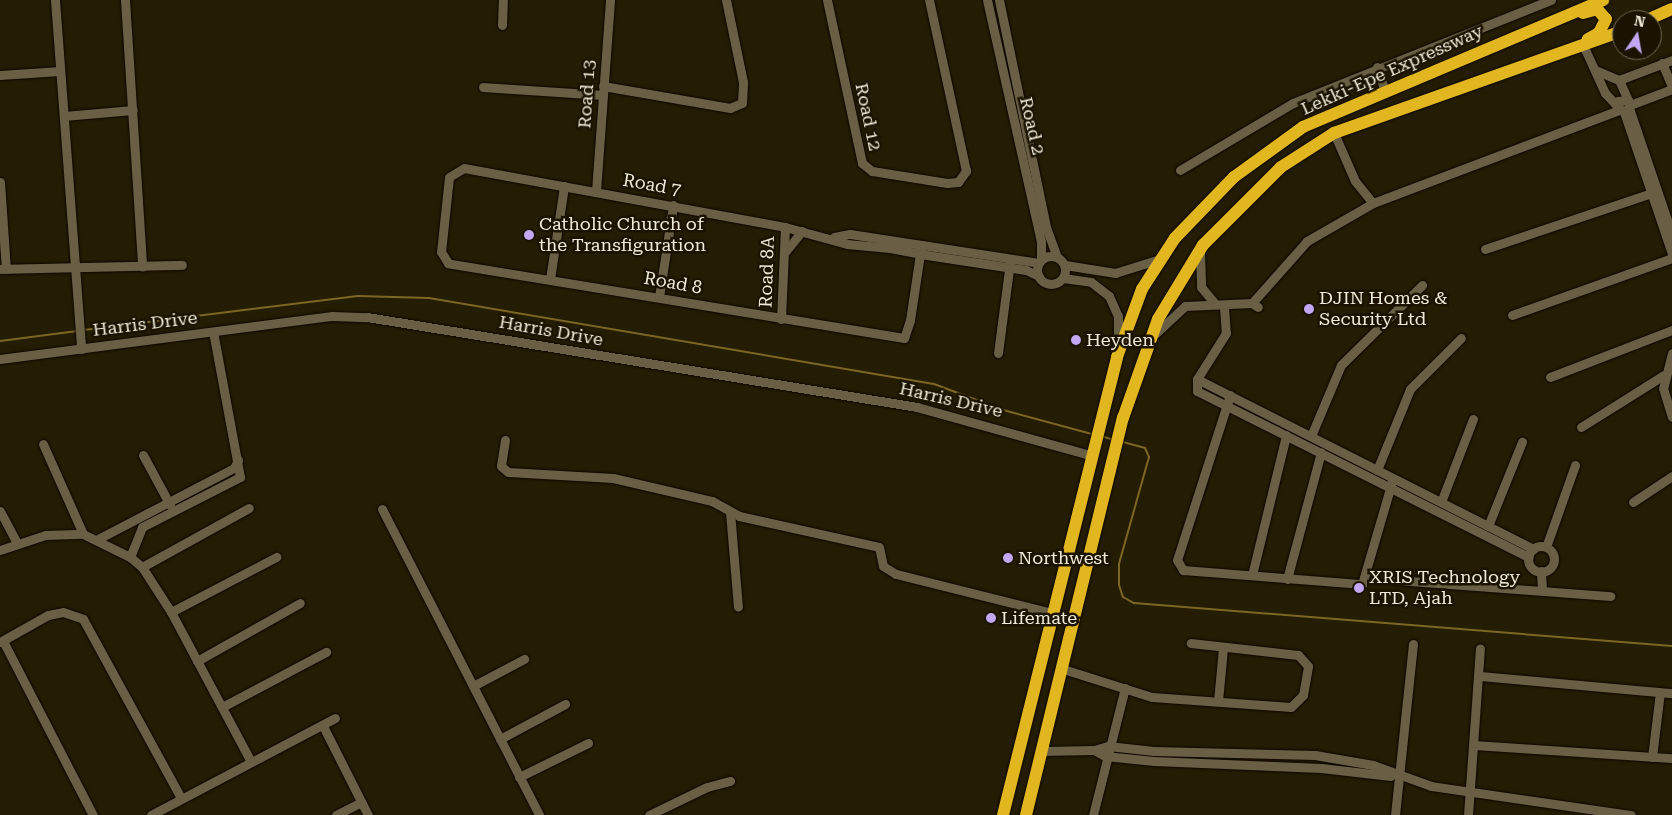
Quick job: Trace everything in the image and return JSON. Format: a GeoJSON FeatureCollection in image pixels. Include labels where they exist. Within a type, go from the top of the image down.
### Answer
{"type":"FeatureCollection","features":[{"type":"Feature","properties":{"kind":"highway","name":"Lekki-Epe Expressway"},"geometry":{"type":"LineString","coordinates":[[1003,815],[1098,422],[1117,357],[1142,289],[1160,259],[1202,208],[1263,153],[1329,113],[1602,0]]}},
{"type":"Feature","properties":{"kind":"highway"},"geometry":{"type":"LineString","coordinates":[[1439,95],[1456,82],[1578,44],[1599,33],[1606,19],[1597,9],[1523,32]]}},
{"type":"Feature","properties":{"kind":"highway","name":"Lekki-Epe Expressway"},"geometry":{"type":"LineString","coordinates":[[1026,815],[1120,430],[1146,348],[1180,278],[1203,245],[1281,167],[1334,133],[1439,95],[1584,48],[1612,35]]}},
{"type":"Feature","properties":{"kind":"street"},"geometry":{"type":"LineString","coordinates":[[56,0],[81,349]]}},
{"type":"Feature","properties":{"kind":"street"},"geometry":{"type":"LineString","coordinates":[[126,0],[142,266]]}},
{"type":"Feature","properties":{"kind":"street"},"geometry":{"type":"LineString","coordinates":[[502,25],[504,0]]}},
{"type":"Feature","properties":{"kind":"street","name":"Road 13"},"geometry":{"type":"LineString","coordinates":[[596,191],[610,0]]}},
{"type":"Feature","properties":{"kind":"street"},"geometry":{"type":"LineString","coordinates":[[483,87],[603,91],[730,108],[742,103],[743,82],[726,0]]}},
{"type":"Feature","properties":{"kind":"street","name":"Road 12"},"geometry":{"type":"LineString","coordinates":[[827,0],[862,163],[872,171],[947,183],[958,182],[966,171],[929,0]]}},
{"type":"Feature","properties":{"kind":"street","name":"Road 2"},"geometry":{"type":"LineString","coordinates":[[987,0],[1041,241],[1040,261]]}},
{"type":"Feature","properties":{"kind":"street","name":"Road 2"},"geometry":{"type":"LineString","coordinates":[[1000,0],[1046,227],[1057,257]]}},
{"type":"Feature","properties":{"kind":"street"},"geometry":{"type":"LineString","coordinates":[[1180,170],[1293,103],[1377,67],[1551,0]]}},
{"type":"Feature","properties":{"kind":"street"},"geometry":{"type":"LineString","coordinates":[[1584,48],[1595,70],[1624,107],[1669,213],[1672,234]]}},
{"type":"Feature","properties":{"kind":"street"},"geometry":{"type":"LineString","coordinates":[[1595,70],[1619,80],[1672,60]]}},
{"type":"Feature","properties":{"kind":"street"},"geometry":{"type":"LineString","coordinates":[[1146,348],[1160,327],[1186,306],[1255,305],[1307,241],[1373,203],[1672,88],[1662,63]]}},
{"type":"Feature","properties":{"kind":"street"},"geometry":{"type":"LineString","coordinates":[[1377,67],[1385,90]]}},
{"type":"Feature","properties":{"kind":"street"},"geometry":{"type":"LineString","coordinates":[[0,75],[60,71]]}},
{"type":"Feature","properties":{"kind":"street"},"geometry":{"type":"LineString","coordinates":[[1619,80],[1624,107],[1650,193],[1672,254]]}},
{"type":"Feature","properties":{"kind":"street"},"geometry":{"type":"LineString","coordinates":[[64,116],[133,110]]}},
{"type":"Feature","properties":{"kind":"street"},"geometry":{"type":"LineString","coordinates":[[1334,133],[1355,180],[1373,203]]}},
{"type":"Feature","properties":{"kind":"street","name":"Road 7"},"geometry":{"type":"LineString","coordinates":[[464,168],[673,205],[834,238],[1010,264],[1039,276]]}},
{"type":"Feature","properties":{"kind":"street","name":"Road 8"},"geometry":{"type":"LineString","coordinates":[[464,168],[449,177],[442,258],[448,262],[904,338],[921,250]]}},
{"type":"Feature","properties":{"kind":"street"},"geometry":{"type":"LineString","coordinates":[[0,182],[3,269],[182,265]]}},
{"type":"Feature","properties":{"kind":"street"},"geometry":{"type":"LineString","coordinates":[[550,279],[564,186]]}},
{"type":"Feature","properties":{"kind":"street"},"geometry":{"type":"LineString","coordinates":[[1485,249],[1650,193]]}},
{"type":"Feature","properties":{"kind":"street"},"geometry":{"type":"LineString","coordinates":[[659,297],[673,205]]}},
{"type":"Feature","properties":{"kind":"street","name":"Road 8A"},"geometry":{"type":"LineString","coordinates":[[782,319],[785,227]]}},
{"type":"Feature","properties":{"kind":"street"},"geometry":{"type":"LineString","coordinates":[[785,252],[802,231]]}},
{"type":"Feature","properties":{"kind":"street"},"geometry":{"type":"LineString","coordinates":[[1203,245],[1198,259],[1201,287],[1220,306],[1226,333],[1197,379],[1194,389],[1321,452],[1441,502],[1488,526],[1531,553]]}},
{"type":"Feature","properties":{"kind":"street"},"geometry":{"type":"LineString","coordinates":[[1117,357],[1119,327],[1114,304],[1091,282],[1063,278],[1051,284],[1039,276],[1040,261],[1057,257],[1065,265],[1102,273],[1129,270],[1160,259]]}},
{"type":"Feature","properties":{"kind":"street"},"geometry":{"type":"LineString","coordinates":[[1512,315],[1672,258]]}},
{"type":"Feature","properties":{"kind":"street","name":"Road 7"},"geometry":{"type":"LineString","coordinates":[[1010,264],[1040,261]]}},
{"type":"Feature","properties":{"kind":"street"},"geometry":{"type":"LineString","coordinates":[[998,353],[1010,264]]}},
{"type":"Feature","properties":{"kind":"street"},"geometry":{"type":"LineString","coordinates":[[1063,278],[1065,265]]}},
{"type":"Feature","properties":{"kind":"street"},"geometry":{"type":"LineString","coordinates":[[1311,436],[1340,365],[1422,285]]}},
{"type":"Feature","properties":{"kind":"street","name":"Harris Drive"},"geometry":{"type":"LineString","coordinates":[[0,359],[332,316],[407,322],[917,407],[1091,449]]}},
{"type":"Feature","properties":{"kind":"street"},"geometry":{"type":"LineString","coordinates":[[1550,377],[1672,330]]}},
{"type":"Feature","properties":{"kind":"street"},"geometry":{"type":"LineString","coordinates":[[98,539],[240,477],[213,332]]}},
{"type":"Feature","properties":{"kind":"street"},"geometry":{"type":"LineString","coordinates":[[1377,470],[1410,389],[1461,338]]}},
{"type":"Feature","properties":{"kind":"street"},"geometry":{"type":"LineString","coordinates":[[1672,353],[1664,374],[1664,400],[1672,417]]}},
{"type":"Feature","properties":{"kind":"street"},"geometry":{"type":"LineString","coordinates":[[1581,427],[1664,374]]}},
{"type":"Feature","properties":{"kind":"street"},"geometry":{"type":"LineString","coordinates":[[1197,379],[1377,470],[1392,483],[1531,553],[1546,547],[1575,465]]}},
{"type":"Feature","properties":{"kind":"street"},"geometry":{"type":"LineString","coordinates":[[1230,395],[1177,564],[1183,570],[1362,584],[1392,483]]}},
{"type":"Feature","properties":{"kind":"street"},"geometry":{"type":"LineString","coordinates":[[1441,502],[1473,419]]}},
{"type":"Feature","properties":{"kind":"street"},"geometry":{"type":"LineString","coordinates":[[1252,575],[1286,435]]}},
{"type":"Feature","properties":{"kind":"street"},"geometry":{"type":"LineString","coordinates":[[505,440],[501,466],[508,472],[613,478],[712,501],[730,512],[879,547],[883,566],[896,574],[1053,613]]}},
{"type":"Feature","properties":{"kind":"street"},"geometry":{"type":"LineString","coordinates":[[1488,526],[1522,442]]}},
{"type":"Feature","properties":{"kind":"street"},"geometry":{"type":"LineString","coordinates":[[43,444],[83,534]]}},
{"type":"Feature","properties":{"kind":"street"},"geometry":{"type":"LineString","coordinates":[[1287,579],[1321,452]]}},
{"type":"Feature","properties":{"kind":"street"},"geometry":{"type":"LineString","coordinates":[[143,455],[171,506]]}},
{"type":"Feature","properties":{"kind":"street"},"geometry":{"type":"LineString","coordinates":[[130,556],[142,527],[212,479],[234,468],[238,460]]}},
{"type":"Feature","properties":{"kind":"street"},"geometry":{"type":"LineString","coordinates":[[1632,502],[1672,476]]}},
{"type":"Feature","properties":{"kind":"street"},"geometry":{"type":"LineString","coordinates":[[212,479],[217,488]]}},
{"type":"Feature","properties":{"kind":"street"},"geometry":{"type":"LineString","coordinates":[[142,567],[249,508]]}},
{"type":"Feature","properties":{"kind":"street"},"geometry":{"type":"LineString","coordinates":[[382,509],[539,815]]}},
{"type":"Feature","properties":{"kind":"street"},"geometry":{"type":"LineString","coordinates":[[0,511],[16,542]]}},
{"type":"Feature","properties":{"kind":"street"},"geometry":{"type":"LineString","coordinates":[[730,512],[738,607]]}},
{"type":"Feature","properties":{"kind":"street"},"geometry":{"type":"LineString","coordinates":[[0,550],[16,542],[45,535],[83,534],[98,539],[130,556],[142,567],[171,612],[250,760]]}},
{"type":"Feature","properties":{"kind":"street"},"geometry":{"type":"LineString","coordinates":[[1541,572],[1554,561],[1546,547]]}},
{"type":"Feature","properties":{"kind":"street"},"geometry":{"type":"LineString","coordinates":[[1531,553],[1530,565],[1541,572]]}},
{"type":"Feature","properties":{"kind":"street"},"geometry":{"type":"LineString","coordinates":[[171,612],[276,557]]}},
{"type":"Feature","properties":{"kind":"street"},"geometry":{"type":"LineString","coordinates":[[1541,572],[1542,590]]}},
{"type":"Feature","properties":{"kind":"street"},"geometry":{"type":"LineString","coordinates":[[1396,580],[1610,596]]}},
{"type":"Feature","properties":{"kind":"street"},"geometry":{"type":"LineString","coordinates":[[197,661],[300,603]]}},
{"type":"Feature","properties":{"kind":"street"},"geometry":{"type":"LineString","coordinates":[[93,815],[1,641],[48,615],[63,612],[83,619],[180,798]]}},
{"type":"Feature","properties":{"kind":"street"},"geometry":{"type":"LineString","coordinates":[[1063,669],[1152,696],[1291,707],[1303,695],[1308,666],[1298,655],[1191,643]]}},
{"type":"Feature","properties":{"kind":"street"},"geometry":{"type":"LineString","coordinates":[[1395,815],[1413,644]]}},
{"type":"Feature","properties":{"kind":"street"},"geometry":{"type":"LineString","coordinates":[[1218,701],[1223,648]]}},
{"type":"Feature","properties":{"kind":"street"},"geometry":{"type":"LineString","coordinates":[[1468,815],[1480,676],[1480,648]]}},
{"type":"Feature","properties":{"kind":"street"},"geometry":{"type":"LineString","coordinates":[[222,707],[326,652]]}},
{"type":"Feature","properties":{"kind":"street"},"geometry":{"type":"LineString","coordinates":[[473,686],[524,659]]}},
{"type":"Feature","properties":{"kind":"street"},"geometry":{"type":"LineString","coordinates":[[1480,676],[1672,693]]}},
{"type":"Feature","properties":{"kind":"street"},"geometry":{"type":"LineString","coordinates":[[1093,815],[1105,756],[1125,688]]}},
{"type":"Feature","properties":{"kind":"street"},"geometry":{"type":"LineString","coordinates":[[1652,757],[1660,692]]}},
{"type":"Feature","properties":{"kind":"street"},"geometry":{"type":"LineString","coordinates":[[500,739],[565,704]]}},
{"type":"Feature","properties":{"kind":"street"},"geometry":{"type":"LineString","coordinates":[[151,815],[250,760],[323,726],[335,718]]}},
{"type":"Feature","properties":{"kind":"street"},"geometry":{"type":"LineString","coordinates":[[323,726],[368,815]]}},
{"type":"Feature","properties":{"kind":"street"},"geometry":{"type":"LineString","coordinates":[[519,777],[588,743]]}},
{"type":"Feature","properties":{"kind":"street"},"geometry":{"type":"LineString","coordinates":[[1474,745],[1672,758]]}},
{"type":"Feature","properties":{"kind":"street"},"geometry":{"type":"LineString","coordinates":[[1042,751],[1094,750],[1108,746],[1315,755],[1373,765],[1399,777]]}},
{"type":"Feature","properties":{"kind":"street"},"geometry":{"type":"LineString","coordinates":[[1094,750],[1105,756],[1399,777],[1470,793],[1626,815]]}},
{"type":"Feature","properties":{"kind":"street"},"geometry":{"type":"LineString","coordinates":[[1241,765],[1242,753]]}},
{"type":"Feature","properties":{"kind":"street"},"geometry":{"type":"LineString","coordinates":[[649,815],[708,786],[730,781]]}},
{"type":"Feature","properties":{"kind":"street"},"geometry":{"type":"LineString","coordinates":[[336,815],[361,802]]}},
{"type":"Feature","properties":{"kind":"waterway"},"geometry":{"type":"LineString","coordinates":[[84,330],[358,296],[429,298],[934,384],[1003,410],[1092,434]]}},
{"type":"Feature","properties":{"kind":"waterway"},"geometry":{"type":"LineString","coordinates":[[0,341],[77,331]]}},
{"type":"Feature","properties":{"kind":"waterway"},"geometry":{"type":"LineString","coordinates":[[1101,436],[1114,440]]}},
{"type":"Feature","properties":{"kind":"waterway"},"geometry":{"type":"LineString","coordinates":[[1123,442],[1145,448],[1149,457],[1119,564],[1119,585],[1123,597],[1134,603],[1672,646]]}},
{"type":"Feature","properties":{"kind":"place","name":"Catholic Church of the Transfiguration"},"geometry":{"type":"Point","coordinates":[529,235]}},
{"type":"Feature","properties":{"kind":"place","name":"DJIN Homes & Security Ltd"},"geometry":{"type":"Point","coordinates":[1309,309]}},
{"type":"Feature","properties":{"kind":"place","name":"Heyden"},"geometry":{"type":"Point","coordinates":[1076,340]}},
{"type":"Feature","properties":{"kind":"place","name":"Northwest"},"geometry":{"type":"Point","coordinates":[1008,558]}},
{"type":"Feature","properties":{"kind":"place","name":"XRIS Technology LTD, Ajah"},"geometry":{"type":"Point","coordinates":[1359,588]}},
{"type":"Feature","properties":{"kind":"place","name":"Lifemate"},"geometry":{"type":"Point","coordinates":[991,618]}}]}
